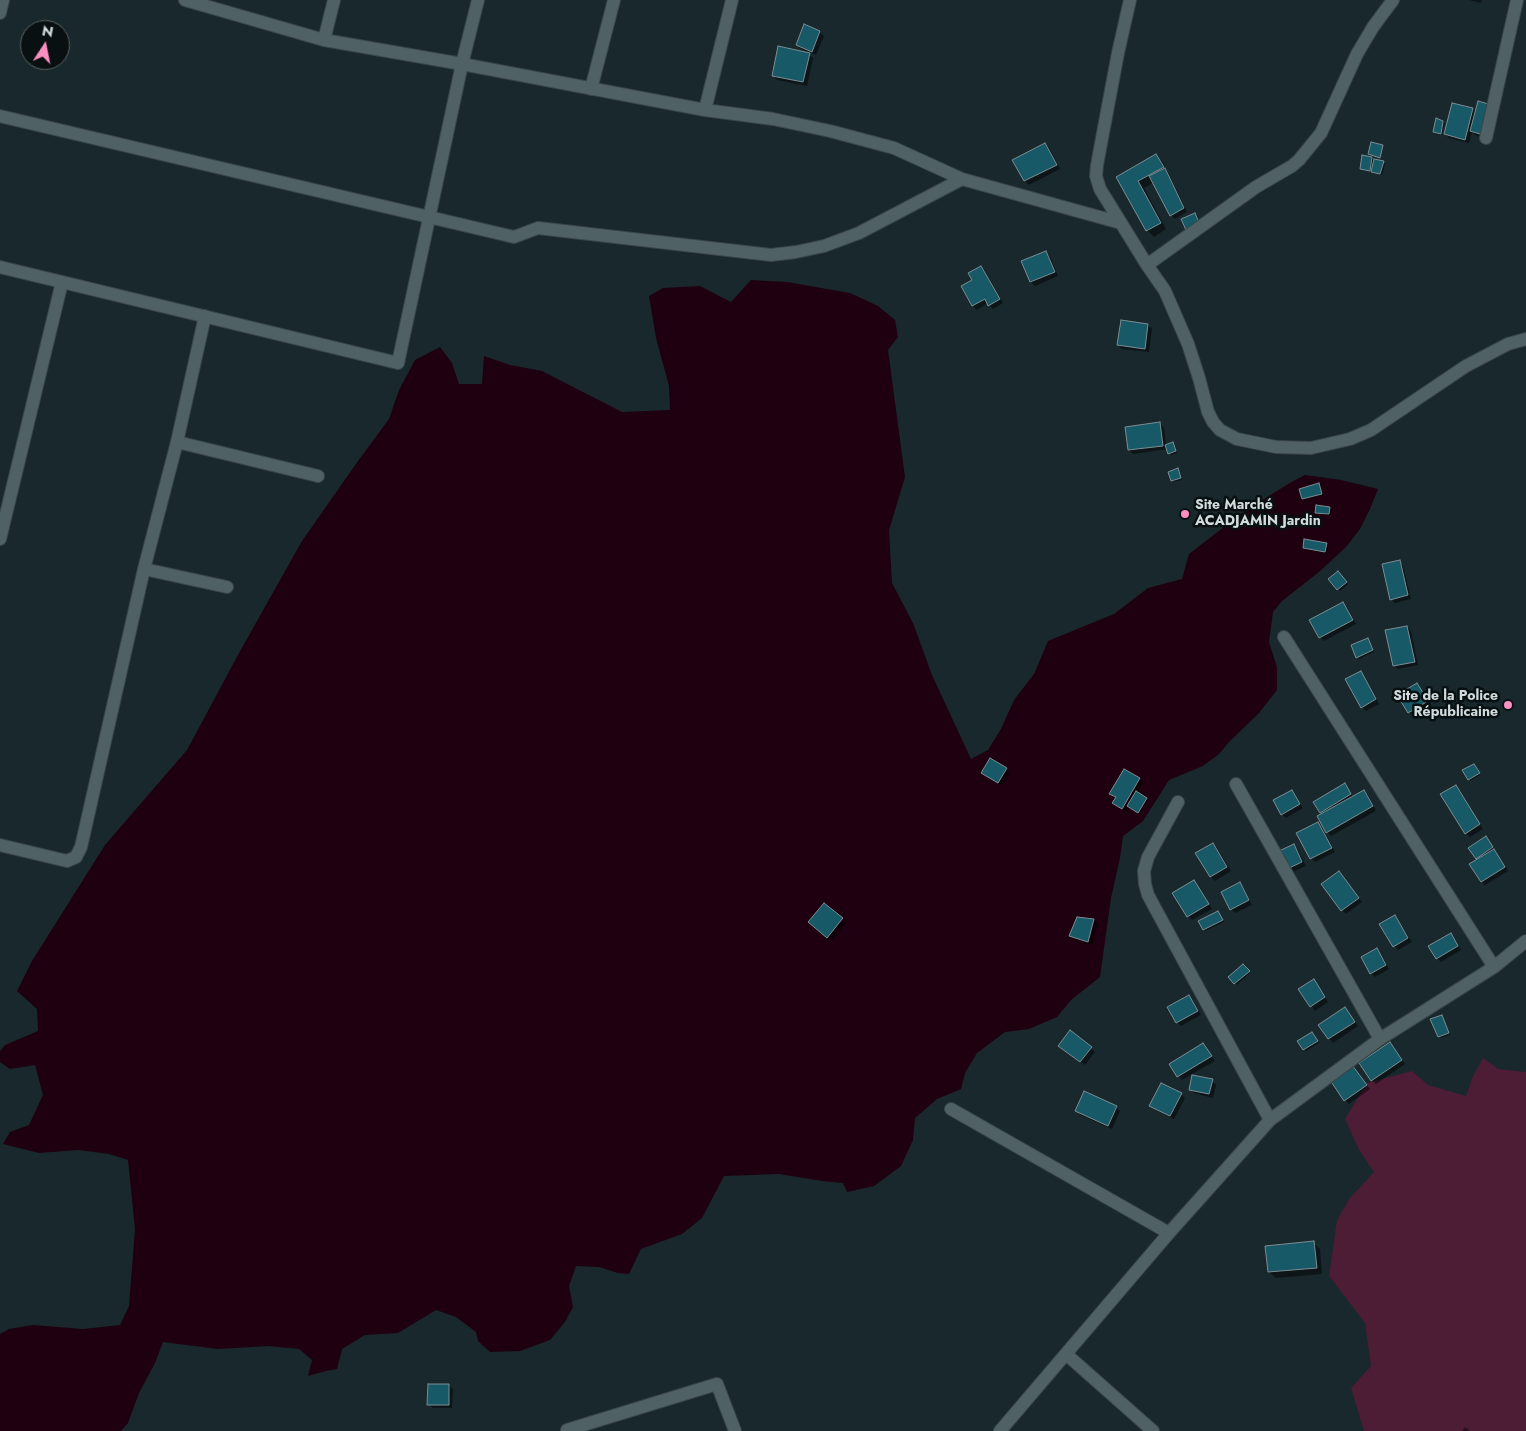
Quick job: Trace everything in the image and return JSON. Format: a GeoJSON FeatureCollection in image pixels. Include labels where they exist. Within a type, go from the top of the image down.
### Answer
{"type":"FeatureCollection","features":[{"type":"Feature","properties":{"kind":"street"},"geometry":{"type":"LineString","coordinates":[[0,13],[3,0]]}},
{"type":"Feature","properties":{"kind":"street"},"geometry":{"type":"LineString","coordinates":[[185,0],[324,40],[705,110],[772,119],[830,131],[894,148],[962,178],[1121,223]]}},
{"type":"Feature","properties":{"kind":"street"},"geometry":{"type":"LineString","coordinates":[[324,40],[334,0]]}},
{"type":"Feature","properties":{"kind":"street"},"geometry":{"type":"LineString","coordinates":[[0,267],[398,363],[462,64],[478,0]]}},
{"type":"Feature","properties":{"kind":"street"},"geometry":{"type":"LineString","coordinates":[[591,88],[614,0]]}},
{"type":"Feature","properties":{"kind":"street"},"geometry":{"type":"LineString","coordinates":[[705,110],[732,0]]}},
{"type":"Feature","properties":{"kind":"street"},"geometry":{"type":"LineString","coordinates":[[1130,0],[1096,176],[1100,189],[1165,291],[1188,344],[1208,412],[1220,430],[1237,439],[1276,446],[1311,448],[1350,439],[1371,430],[1466,366],[1508,344],[1526,339]]}},
{"type":"Feature","properties":{"kind":"street"},"geometry":{"type":"LineString","coordinates":[[1147,265],[1256,187],[1299,160],[1321,133],[1357,54],[1373,27],[1393,0]]}},
{"type":"Feature","properties":{"kind":"street"},"geometry":{"type":"LineString","coordinates":[[1486,138],[1517,0]]}},
{"type":"Feature","properties":{"kind":"street"},"geometry":{"type":"LineString","coordinates":[[0,116],[514,237],[538,228],[771,255],[824,246],[858,233],[962,178]]}},
{"type":"Feature","properties":{"kind":"street"},"geometry":{"type":"LineString","coordinates":[[0,539],[62,282]]}},
{"type":"Feature","properties":{"kind":"street"},"geometry":{"type":"LineString","coordinates":[[0,845],[67,861],[76,857],[81,847],[144,569],[177,442],[205,316]]}},
{"type":"Feature","properties":{"kind":"street"},"geometry":{"type":"LineString","coordinates":[[177,442],[318,476]]}},
{"type":"Feature","properties":{"kind":"street"},"geometry":{"type":"LineString","coordinates":[[144,569],[227,588]]}},
{"type":"Feature","properties":{"kind":"street"},"geometry":{"type":"LineString","coordinates":[[1284,637],[1494,967]]}},
{"type":"Feature","properties":{"kind":"street"},"geometry":{"type":"LineString","coordinates":[[1236,784],[1380,1039]]}},
{"type":"Feature","properties":{"kind":"street"},"geometry":{"type":"LineString","coordinates":[[1178,802],[1148,857],[1144,871],[1144,884],[1148,895],[1270,1120]]}},
{"type":"Feature","properties":{"kind":"street"},"geometry":{"type":"LineString","coordinates":[[1000,1431],[1168,1233],[1270,1120],[1380,1039],[1494,967],[1526,941]]}},
{"type":"Feature","properties":{"kind":"street"},"geometry":{"type":"LineString","coordinates":[[951,1109],[1168,1233]]}},
{"type":"Feature","properties":{"kind":"street"},"geometry":{"type":"LineString","coordinates":[[1066,1354],[1153,1431]]}},
{"type":"Feature","properties":{"kind":"street"},"geometry":{"type":"LineString","coordinates":[[567,1430],[717,1384],[735,1431]]}},
{"type":"Feature","properties":{"kind":"shaded area"},"geometry":{"type":"Polygon","coordinates":[[[751,280],[787,282],[850,293],[878,306],[895,320],[898,337],[888,350],[905,477],[889,530],[892,583],[913,623],[932,675],[971,759],[988,750],[1001,729],[1014,700],[1034,674],[1048,641],[1114,614],[1148,588],[1182,579],[1189,554],[1242,513],[1305,475],[1341,480],[1378,489],[1360,529],[1346,547],[1319,572],[1282,601],[1273,612],[1269,642],[1277,667],[1277,690],[1259,713],[1219,754],[1203,766],[1169,780],[1143,821],[1123,836],[1111,898],[1100,977],[1071,1000],[1057,1017],[1029,1029],[1005,1032],[977,1053],[965,1073],[961,1089],[937,1099],[915,1118],[913,1140],[901,1166],[874,1186],[847,1192],[843,1183],[779,1174],[724,1176],[702,1218],[682,1234],[641,1249],[629,1274],[618,1273],[599,1267],[576,1266],[569,1286],[573,1307],[565,1322],[550,1340],[520,1351],[490,1352],[478,1341],[476,1332],[456,1317],[436,1310],[398,1333],[365,1335],[342,1349],[337,1369],[308,1376],[312,1360],[299,1349],[268,1346],[218,1349],[163,1342],[155,1363],[139,1393],[128,1423],[121,1431],[0,1431],[0,1334],[9,1329],[33,1325],[83,1329],[120,1325],[129,1306],[135,1229],[128,1160],[109,1154],[78,1150],[39,1153],[3,1144],[10,1132],[29,1125],[43,1095],[35,1065],[10,1069],[0,1062],[0,1051],[5,1045],[38,1031],[37,1009],[17,991],[32,961],[105,845],[187,750],[302,541],[389,419],[399,390],[415,360],[440,347],[452,363],[459,384],[482,384],[484,356],[510,365],[542,371],[622,412],[670,410],[669,386],[656,338],[649,296],[663,288],[700,286],[731,302],[751,280]]]}},
{"type":"Feature","properties":{"kind":"shaded area"},"geometry":{"type":"Polygon","coordinates":[[[1483,1058],[1498,1069],[1526,1072],[1526,1431],[1364,1431],[1351,1388],[1371,1366],[1365,1323],[1329,1276],[1337,1220],[1350,1198],[1374,1172],[1359,1150],[1345,1119],[1367,1083],[1412,1071],[1428,1085],[1466,1096],[1473,1076],[1483,1058]]]}},
{"type":"Feature","properties":{"kind":"building"},"geometry":{"type":"Polygon","coordinates":[[[804,24],[820,31],[812,52],[796,45],[804,24]]]}},
{"type":"Feature","properties":{"kind":"building"},"geometry":{"type":"Polygon","coordinates":[[[778,46],[810,53],[803,82],[772,76],[778,46]]]}},
{"type":"Feature","properties":{"kind":"building"},"geometry":{"type":"Polygon","coordinates":[[[1478,101],[1492,105],[1483,135],[1470,131],[1478,101]]]}},
{"type":"Feature","properties":{"kind":"building"},"geometry":{"type":"Polygon","coordinates":[[[1452,103],[1473,108],[1465,140],[1444,134],[1452,103]]]}},
{"type":"Feature","properties":{"kind":"building"},"geometry":{"type":"Polygon","coordinates":[[[1436,118],[1443,121],[1441,134],[1433,132],[1436,118]]]}},
{"type":"Feature","properties":{"kind":"building"},"geometry":{"type":"Polygon","coordinates":[[[1371,142],[1383,145],[1380,158],[1368,154],[1371,142]]]}},
{"type":"Feature","properties":{"kind":"building"},"geometry":{"type":"Polygon","coordinates":[[[1045,143],[1057,165],[1024,181],[1012,160],[1045,143]]]}},
{"type":"Feature","properties":{"kind":"building"},"geometry":{"type":"Polygon","coordinates":[[[1156,154],[1164,167],[1138,181],[1161,223],[1146,231],[1116,177],[1156,154]]]}},
{"type":"Feature","properties":{"kind":"building"},"geometry":{"type":"Polygon","coordinates":[[[1362,155],[1372,157],[1370,171],[1360,169],[1362,155]]]}},
{"type":"Feature","properties":{"kind":"building"},"geometry":{"type":"Polygon","coordinates":[[[1374,159],[1384,161],[1380,174],[1371,172],[1374,159]]]}},
{"type":"Feature","properties":{"kind":"building"},"geometry":{"type":"Polygon","coordinates":[[[1165,168],[1184,208],[1170,216],[1149,176],[1165,168]]]}},
{"type":"Feature","properties":{"kind":"building"},"geometry":{"type":"Polygon","coordinates":[[[1195,213],[1200,225],[1186,230],[1181,219],[1195,213]]]}},
{"type":"Feature","properties":{"kind":"building"},"geometry":{"type":"Polygon","coordinates":[[[1046,251],[1055,272],[1030,282],[1021,261],[1046,251]]]}},
{"type":"Feature","properties":{"kind":"building"},"geometry":{"type":"Polygon","coordinates":[[[981,266],[1000,299],[988,306],[985,299],[972,306],[961,286],[972,280],[968,273],[981,266]]]}},
{"type":"Feature","properties":{"kind":"building"},"geometry":{"type":"Polygon","coordinates":[[[1121,320],[1148,324],[1145,349],[1117,345],[1121,320]]]}},
{"type":"Feature","properties":{"kind":"building"},"geometry":{"type":"Polygon","coordinates":[[[1160,422],[1163,446],[1128,450],[1125,427],[1160,422]]]}},
{"type":"Feature","properties":{"kind":"building"},"geometry":{"type":"Polygon","coordinates":[[[1173,442],[1176,451],[1168,454],[1165,445],[1173,442]]]}},
{"type":"Feature","properties":{"kind":"building"},"geometry":{"type":"Polygon","coordinates":[[[1178,468],[1181,478],[1171,481],[1168,472],[1178,468]]]}},
{"type":"Feature","properties":{"kind":"building"},"geometry":{"type":"Polygon","coordinates":[[[1319,483],[1322,494],[1302,499],[1299,489],[1319,483]]]}},
{"type":"Feature","properties":{"kind":"building"},"geometry":{"type":"Polygon","coordinates":[[[1316,505],[1330,507],[1329,514],[1315,513],[1316,505]]]}},
{"type":"Feature","properties":{"kind":"building"},"geometry":{"type":"Polygon","coordinates":[[[1304,539],[1327,543],[1325,552],[1303,548],[1304,539]]]}},
{"type":"Feature","properties":{"kind":"building"},"geometry":{"type":"Polygon","coordinates":[[[1400,560],[1408,595],[1390,600],[1382,564],[1400,560]]]}},
{"type":"Feature","properties":{"kind":"building"},"geometry":{"type":"Polygon","coordinates":[[[1338,571],[1347,582],[1337,590],[1328,579],[1338,571]]]}},
{"type":"Feature","properties":{"kind":"building"},"geometry":{"type":"Polygon","coordinates":[[[1343,602],[1353,620],[1319,638],[1309,620],[1343,602]]]}},
{"type":"Feature","properties":{"kind":"building"},"geometry":{"type":"Polygon","coordinates":[[[1407,626],[1415,662],[1393,666],[1385,630],[1407,626]]]}},
{"type":"Feature","properties":{"kind":"building"},"geometry":{"type":"Polygon","coordinates":[[[1368,638],[1373,650],[1356,658],[1351,645],[1368,638]]]}},
{"type":"Feature","properties":{"kind":"building"},"geometry":{"type":"Polygon","coordinates":[[[1361,671],[1376,699],[1361,708],[1345,679],[1361,671]]]}},
{"type":"Feature","properties":{"kind":"building"},"geometry":{"type":"Polygon","coordinates":[[[1417,683],[1428,701],[1408,713],[1397,695],[1417,683]]]}},
{"type":"Feature","properties":{"kind":"building"},"geometry":{"type":"Polygon","coordinates":[[[990,758],[1007,768],[998,783],[981,773],[990,758]]]}},
{"type":"Feature","properties":{"kind":"building"},"geometry":{"type":"Polygon","coordinates":[[[1474,764],[1480,773],[1468,780],[1462,770],[1474,764]]]}},
{"type":"Feature","properties":{"kind":"building"},"geometry":{"type":"Polygon","coordinates":[[[1124,769],[1140,778],[1122,809],[1112,803],[1116,797],[1109,794],[1124,769]]]}},
{"type":"Feature","properties":{"kind":"building"},"geometry":{"type":"Polygon","coordinates":[[[1345,783],[1351,794],[1320,813],[1313,802],[1345,783]]]}},
{"type":"Feature","properties":{"kind":"building"},"geometry":{"type":"Polygon","coordinates":[[[1456,785],[1480,824],[1465,834],[1440,794],[1456,785]]]}},
{"type":"Feature","properties":{"kind":"building"},"geometry":{"type":"Polygon","coordinates":[[[1292,790],[1300,804],[1281,815],[1273,800],[1292,790]]]}},
{"type":"Feature","properties":{"kind":"building"},"geometry":{"type":"Polygon","coordinates":[[[1364,790],[1373,806],[1326,833],[1317,816],[1364,790]]]}},
{"type":"Feature","properties":{"kind":"building"},"geometry":{"type":"Polygon","coordinates":[[[1136,791],[1147,798],[1138,813],[1127,806],[1136,791]]]}},
{"type":"Feature","properties":{"kind":"building"},"geometry":{"type":"Polygon","coordinates":[[[1318,822],[1332,848],[1310,859],[1296,833],[1318,822]]]}},
{"type":"Feature","properties":{"kind":"building"},"geometry":{"type":"Polygon","coordinates":[[[1486,836],[1493,847],[1476,859],[1468,848],[1486,836]]]}},
{"type":"Feature","properties":{"kind":"building"},"geometry":{"type":"Polygon","coordinates":[[[1213,843],[1227,867],[1210,877],[1195,853],[1213,843]]]}},
{"type":"Feature","properties":{"kind":"building"},"geometry":{"type":"Polygon","coordinates":[[[1294,844],[1302,862],[1287,869],[1279,851],[1294,844]]]}},
{"type":"Feature","properties":{"kind":"building"},"geometry":{"type":"Polygon","coordinates":[[[1494,849],[1505,867],[1481,882],[1469,864],[1494,849]]]}},
{"type":"Feature","properties":{"kind":"building"},"geometry":{"type":"Polygon","coordinates":[[[1339,871],[1359,898],[1341,911],[1321,884],[1339,871]]]}},
{"type":"Feature","properties":{"kind":"building"},"geometry":{"type":"Polygon","coordinates":[[[1194,880],[1209,904],[1187,917],[1172,893],[1194,880]]]}},
{"type":"Feature","properties":{"kind":"building"},"geometry":{"type":"Polygon","coordinates":[[[1240,882],[1249,900],[1230,910],[1221,892],[1240,882]]]}},
{"type":"Feature","properties":{"kind":"building"},"geometry":{"type":"Polygon","coordinates":[[[824,903],[843,918],[827,938],[808,922],[824,903]]]}},
{"type":"Feature","properties":{"kind":"building"},"geometry":{"type":"Polygon","coordinates":[[[1218,911],[1223,920],[1203,930],[1198,921],[1218,911]]]}},
{"type":"Feature","properties":{"kind":"building"},"geometry":{"type":"Polygon","coordinates":[[[1395,915],[1408,938],[1393,947],[1379,924],[1395,915]]]}},
{"type":"Feature","properties":{"kind":"building"},"geometry":{"type":"Polygon","coordinates":[[[1077,917],[1094,919],[1088,942],[1069,936],[1077,917]]]}},
{"type":"Feature","properties":{"kind":"building"},"geometry":{"type":"Polygon","coordinates":[[[1451,933],[1458,946],[1436,959],[1428,946],[1451,933]]]}},
{"type":"Feature","properties":{"kind":"building"},"geometry":{"type":"Polygon","coordinates":[[[1377,948],[1386,965],[1370,974],[1361,957],[1377,948]]]}},
{"type":"Feature","properties":{"kind":"building"},"geometry":{"type":"Polygon","coordinates":[[[1243,964],[1250,971],[1234,984],[1228,977],[1243,964]]]}},
{"type":"Feature","properties":{"kind":"building"},"geometry":{"type":"Polygon","coordinates":[[[1314,979],[1325,997],[1310,1007],[1298,989],[1314,979]]]}},
{"type":"Feature","properties":{"kind":"building"},"geometry":{"type":"Polygon","coordinates":[[[1189,995],[1198,1011],[1176,1023],[1167,1007],[1189,995]]]}},
{"type":"Feature","properties":{"kind":"building"},"geometry":{"type":"Polygon","coordinates":[[[1345,1007],[1355,1022],[1328,1039],[1318,1025],[1345,1007]]]}},
{"type":"Feature","properties":{"kind":"building"},"geometry":{"type":"Polygon","coordinates":[[[1442,1015],[1449,1033],[1438,1037],[1430,1019],[1442,1015]]]}},
{"type":"Feature","properties":{"kind":"building"},"geometry":{"type":"Polygon","coordinates":[[[1070,1030],[1092,1047],[1080,1062],[1058,1046],[1070,1030]]]}},
{"type":"Feature","properties":{"kind":"building"},"geometry":{"type":"Polygon","coordinates":[[[1312,1032],[1318,1041],[1303,1050],[1297,1041],[1312,1032]]]}},
{"type":"Feature","properties":{"kind":"building"},"geometry":{"type":"Polygon","coordinates":[[[1390,1042],[1402,1060],[1371,1081],[1359,1063],[1390,1042]]]}},
{"type":"Feature","properties":{"kind":"building"},"geometry":{"type":"Polygon","coordinates":[[[1203,1043],[1212,1056],[1177,1077],[1169,1064],[1203,1043]]]}},
{"type":"Feature","properties":{"kind":"building"},"geometry":{"type":"Polygon","coordinates":[[[1352,1065],[1367,1085],[1344,1101],[1330,1080],[1352,1065]]]}},
{"type":"Feature","properties":{"kind":"building"},"geometry":{"type":"Polygon","coordinates":[[[1192,1075],[1213,1079],[1209,1094],[1189,1090],[1192,1075]]]}},
{"type":"Feature","properties":{"kind":"building"},"geometry":{"type":"Polygon","coordinates":[[[1161,1083],[1182,1093],[1170,1116],[1149,1106],[1161,1083]]]}},
{"type":"Feature","properties":{"kind":"building"},"geometry":{"type":"Polygon","coordinates":[[[1084,1091],[1117,1106],[1108,1126],[1075,1111],[1084,1091]]]}},
{"type":"Feature","properties":{"kind":"building"},"geometry":{"type":"Polygon","coordinates":[[[1314,1241],[1317,1268],[1268,1272],[1265,1246],[1314,1241]]]}},
{"type":"Feature","properties":{"kind":"building"},"geometry":{"type":"Polygon","coordinates":[[[428,1384],[449,1384],[449,1405],[427,1405],[428,1384]]]}},
{"type":"Feature","properties":{"kind":"place","name":"Site Marché ACADJAMIN Jardin"},"geometry":{"type":"Point","coordinates":[1185,514]}},
{"type":"Feature","properties":{"kind":"place","name":"Site de la Police Républicaine"},"geometry":{"type":"Point","coordinates":[1508,705]}}]}
